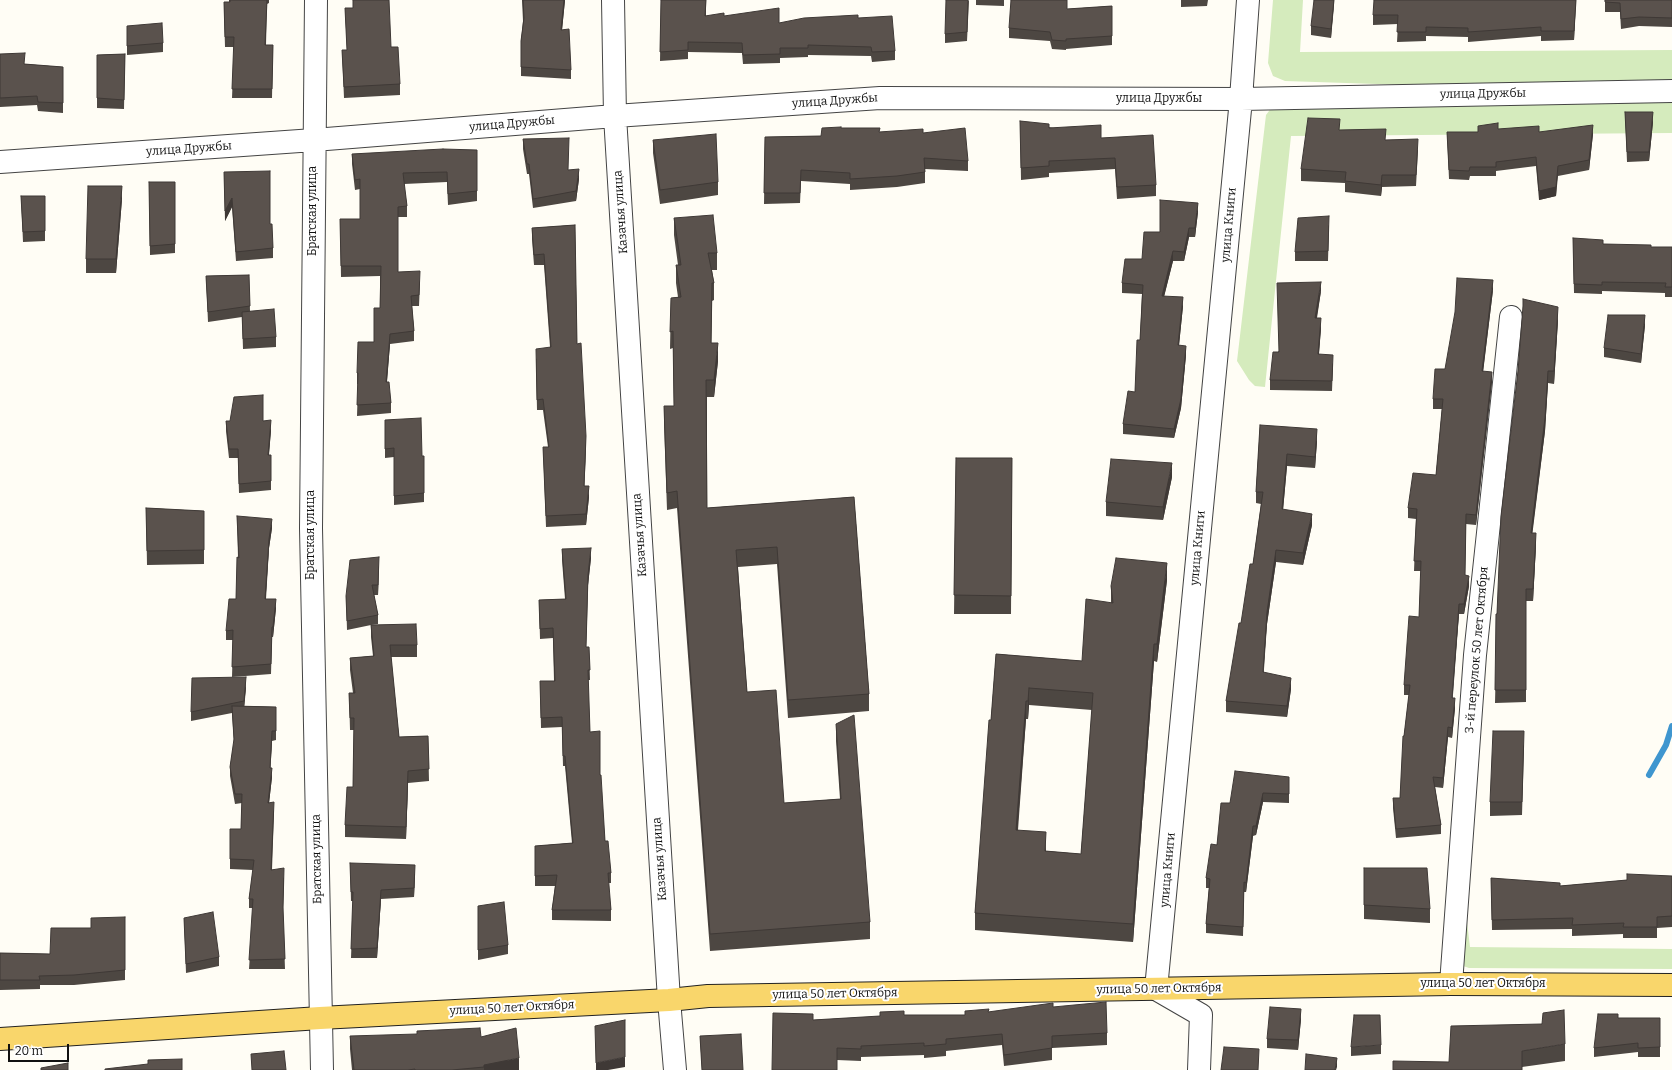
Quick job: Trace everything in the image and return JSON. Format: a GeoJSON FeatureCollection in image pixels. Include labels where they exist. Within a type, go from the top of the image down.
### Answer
{"type":"FeatureCollection","features":[{"type":"Feature","properties":{"kind":"main road","name":"улица 50 лет Октября"},"geometry":{"type":"LineString","coordinates":[[0,1039],[320,1018],[669,1000],[708,996],[1451,984],[1672,984]]}},
{"type":"Feature","properties":{"kind":"street","name":"Братская улица"},"geometry":{"type":"LineString","coordinates":[[316,0],[311,528],[322,1070]]}},
{"type":"Feature","properties":{"kind":"street","name":"Казачья улица"},"geometry":{"type":"LineString","coordinates":[[613,0],[615,116],[669,1000],[675,1070]]}},
{"type":"Feature","properties":{"kind":"street","name":"улица Книги"},"geometry":{"type":"LineString","coordinates":[[1156,989],[1241,99],[1248,0]]}},
{"type":"Feature","properties":{"kind":"street","name":"улица Дружбы"},"geometry":{"type":"LineString","coordinates":[[0,162],[314,140],[615,116],[880,98],[1241,99],[1672,91]]}},
{"type":"Feature","properties":{"kind":"street","name":"3-й переулок 50 лет Октября"},"geometry":{"type":"LineString","coordinates":[[1451,984],[1475,655],[1511,317]]}},
{"type":"Feature","properties":{"kind":"street"},"geometry":{"type":"LineString","coordinates":[[1156,989],[1201,1015],[1199,1070]]}},
{"type":"Feature","properties":{"kind":"green space"},"geometry":{"type":"Polygon","coordinates":[[[1273,0],[1303,0],[1300,52],[1672,50],[1672,82],[1408,85],[1285,81],[1273,76],[1268,63],[1273,0]]]}},
{"type":"Feature","properties":{"kind":"green space"},"geometry":{"type":"Polygon","coordinates":[[[1672,97],[1672,133],[1291,136],[1265,387],[1255,386],[1249,380],[1237,361],[1266,115],[1272,107],[1672,97]]]}},
{"type":"Feature","properties":{"kind":"green space"},"geometry":{"type":"Polygon","coordinates":[[[1467,922],[1470,947],[1672,949],[1672,969],[1469,968],[1463,966],[1460,958],[1467,922]]]}},
{"type":"Feature","properties":{"kind":"building"},"geometry":{"type":"Polygon","coordinates":[[[230,0],[267,0],[265,45],[273,45],[272,89],[232,89],[234,37],[225,37],[224,2],[230,2],[230,0]]]}},
{"type":"Feature","properties":{"kind":"building"},"geometry":{"type":"Polygon","coordinates":[[[353,0],[389,0],[391,47],[398,47],[400,84],[344,87],[342,50],[347,50],[345,8],[353,8],[353,0]]]}},
{"type":"Feature","properties":{"kind":"building"},"geometry":{"type":"Polygon","coordinates":[[[523,0],[564,0],[561,30],[569,29],[571,70],[521,67],[521,41],[524,18],[523,0]]]}},
{"type":"Feature","properties":{"kind":"building"},"geometry":{"type":"Polygon","coordinates":[[[661,0],[706,0],[705,16],[724,13],[724,16],[779,8],[779,23],[804,18],[858,15],[858,18],[892,16],[895,51],[872,52],[871,47],[808,45],[808,48],[780,48],[780,54],[743,55],[742,43],[688,42],[688,50],[660,52],[661,0]]]}},
{"type":"Feature","properties":{"kind":"building"},"geometry":{"type":"Polygon","coordinates":[[[946,0],[968,0],[967,32],[945,34],[946,0]]]}},
{"type":"Feature","properties":{"kind":"building"},"geometry":{"type":"Polygon","coordinates":[[[1011,0],[1067,0],[1067,9],[1112,6],[1112,36],[1066,39],[1066,41],[1052,40],[1050,32],[1009,28],[1011,0]]]}},
{"type":"Feature","properties":{"kind":"building"},"geometry":{"type":"Polygon","coordinates":[[[1314,0],[1334,0],[1331,29],[1311,26],[1314,0]]]}},
{"type":"Feature","properties":{"kind":"building"},"geometry":{"type":"Polygon","coordinates":[[[1374,0],[1576,0],[1574,31],[1541,31],[1541,27],[1468,32],[1468,28],[1426,27],[1426,32],[1397,32],[1398,15],[1373,15],[1374,0]]]}},
{"type":"Feature","properties":{"kind":"building"},"geometry":{"type":"Polygon","coordinates":[[[1605,0],[1672,0],[1672,18],[1639,17],[1621,19],[1620,3],[1605,2],[1605,0]]]}},
{"type":"Feature","properties":{"kind":"building"},"geometry":{"type":"Polygon","coordinates":[[[162,23],[163,43],[127,46],[127,26],[162,23]]]}},
{"type":"Feature","properties":{"kind":"building"},"geometry":{"type":"Polygon","coordinates":[[[25,53],[24,64],[63,67],[63,103],[38,102],[37,96],[0,98],[0,54],[25,53]]]}},
{"type":"Feature","properties":{"kind":"building"},"geometry":{"type":"Polygon","coordinates":[[[125,54],[124,100],[97,98],[97,55],[125,54]]]}},
{"type":"Feature","properties":{"kind":"building"},"geometry":{"type":"Polygon","coordinates":[[[1625,112],[1653,112],[1649,152],[1627,152],[1625,112]]]}},
{"type":"Feature","properties":{"kind":"building"},"geometry":{"type":"Polygon","coordinates":[[[1308,118],[1340,119],[1339,130],[1386,129],[1385,140],[1418,139],[1416,175],[1382,175],[1381,185],[1345,181],[1346,172],[1301,169],[1308,118]]]}},
{"type":"Feature","properties":{"kind":"building"},"geometry":{"type":"Polygon","coordinates":[[[1020,121],[1049,124],[1049,128],[1101,125],[1101,138],[1153,135],[1156,185],[1117,187],[1115,158],[1049,161],[1049,166],[1021,168],[1020,121]]]}},
{"type":"Feature","properties":{"kind":"building"},"geometry":{"type":"Polygon","coordinates":[[[1498,123],[1498,129],[1539,126],[1539,132],[1593,125],[1589,160],[1558,166],[1556,187],[1539,191],[1536,157],[1496,162],[1496,167],[1470,167],[1469,171],[1449,170],[1447,132],[1478,132],[1478,126],[1498,123]]]}},
{"type":"Feature","properties":{"kind":"building"},"geometry":{"type":"Polygon","coordinates":[[[822,128],[880,128],[879,132],[923,129],[923,133],[965,128],[968,161],[924,158],[925,172],[897,176],[850,179],[850,173],[801,170],[800,193],[764,193],[765,137],[821,136],[822,128]]]}},
{"type":"Feature","properties":{"kind":"building"},"geometry":{"type":"Polygon","coordinates":[[[716,134],[718,182],[660,190],[653,140],[716,134]]]}},
{"type":"Feature","properties":{"kind":"building"},"geometry":{"type":"Polygon","coordinates":[[[569,138],[568,170],[579,169],[576,191],[533,199],[529,164],[527,164],[523,139],[569,138]]]}},
{"type":"Feature","properties":{"kind":"building"},"geometry":{"type":"Polygon","coordinates":[[[443,149],[477,150],[477,191],[448,194],[447,172],[403,173],[407,206],[398,207],[398,272],[420,271],[419,295],[411,296],[414,331],[390,334],[386,382],[389,382],[391,403],[357,405],[358,342],[374,342],[374,308],[380,308],[381,266],[341,266],[340,219],[360,219],[360,179],[355,180],[352,154],[443,149]]]}},
{"type":"Feature","properties":{"kind":"building"},"geometry":{"type":"Polygon","coordinates":[[[270,171],[270,224],[272,224],[273,248],[236,252],[232,198],[225,211],[224,172],[270,171]]]}},
{"type":"Feature","properties":{"kind":"building"},"geometry":{"type":"Polygon","coordinates":[[[149,182],[175,182],[175,244],[150,246],[149,182]]]}},
{"type":"Feature","properties":{"kind":"building"},"geometry":{"type":"Polygon","coordinates":[[[88,186],[122,186],[116,259],[86,259],[88,186]]]}},
{"type":"Feature","properties":{"kind":"building"},"geometry":{"type":"Polygon","coordinates":[[[21,196],[45,196],[45,231],[23,232],[21,196]]]}},
{"type":"Feature","properties":{"kind":"building"},"geometry":{"type":"Polygon","coordinates":[[[1160,200],[1198,203],[1195,228],[1189,228],[1184,252],[1173,251],[1162,296],[1183,297],[1178,345],[1186,346],[1181,399],[1174,429],[1123,424],[1128,391],[1135,392],[1137,340],[1140,340],[1143,285],[1122,283],[1125,259],[1142,259],[1144,232],[1160,232],[1160,200]]]}},
{"type":"Feature","properties":{"kind":"building"},"geometry":{"type":"Polygon","coordinates":[[[713,215],[717,253],[708,253],[714,283],[712,283],[711,343],[718,343],[714,380],[706,380],[707,508],[854,497],[869,694],[788,700],[777,547],[736,550],[747,692],[776,690],[784,803],[841,799],[836,724],[854,715],[870,922],[710,934],[677,491],[667,493],[664,406],[674,406],[673,331],[670,332],[671,298],[681,297],[676,265],[681,265],[674,218],[713,215]]]}},
{"type":"Feature","properties":{"kind":"building"},"geometry":{"type":"Polygon","coordinates":[[[1329,216],[1328,251],[1295,252],[1298,218],[1329,216]]]}},
{"type":"Feature","properties":{"kind":"building"},"geometry":{"type":"Polygon","coordinates":[[[575,225],[577,344],[581,343],[586,436],[584,486],[589,486],[586,514],[546,516],[543,447],[549,447],[543,399],[537,400],[536,349],[551,347],[544,254],[534,255],[532,228],[575,225]]]}},
{"type":"Feature","properties":{"kind":"building"},"geometry":{"type":"Polygon","coordinates":[[[1573,238],[1603,240],[1603,244],[1672,247],[1672,287],[1665,287],[1666,283],[1602,282],[1602,285],[1574,284],[1573,238]]]}},
{"type":"Feature","properties":{"kind":"building"},"geometry":{"type":"Polygon","coordinates":[[[249,275],[250,306],[208,312],[206,276],[249,275]]]}},
{"type":"Feature","properties":{"kind":"building"},"geometry":{"type":"Polygon","coordinates":[[[1457,278],[1493,280],[1482,371],[1492,372],[1476,515],[1466,514],[1465,575],[1469,576],[1464,604],[1459,604],[1452,698],[1455,698],[1452,728],[1448,727],[1443,778],[1433,777],[1441,825],[1396,829],[1393,798],[1400,798],[1403,736],[1410,685],[1404,685],[1409,616],[1419,617],[1421,561],[1414,561],[1417,509],[1408,508],[1413,473],[1436,475],[1443,399],[1433,399],[1435,369],[1445,369],[1455,312],[1457,278]]]}},
{"type":"Feature","properties":{"kind":"building"},"geometry":{"type":"Polygon","coordinates":[[[1321,282],[1315,318],[1321,318],[1318,354],[1333,355],[1332,381],[1270,380],[1273,352],[1279,352],[1277,283],[1321,282]]]}},
{"type":"Feature","properties":{"kind":"building"},"geometry":{"type":"Polygon","coordinates":[[[1523,299],[1558,307],[1554,371],[1548,371],[1545,418],[1531,533],[1536,533],[1533,589],[1526,589],[1526,690],[1495,690],[1496,614],[1501,516],[1518,371],[1523,299]]]}},
{"type":"Feature","properties":{"kind":"building"},"geometry":{"type":"Polygon","coordinates":[[[274,309],[276,337],[243,339],[242,312],[274,309]]]}},
{"type":"Feature","properties":{"kind":"building"},"geometry":{"type":"Polygon","coordinates":[[[1608,315],[1645,315],[1641,354],[1604,348],[1608,315]]]}},
{"type":"Feature","properties":{"kind":"building"},"geometry":{"type":"Polygon","coordinates":[[[263,395],[263,421],[271,420],[268,455],[271,455],[271,481],[239,484],[238,449],[229,449],[226,421],[230,421],[234,397],[263,395]]]}},
{"type":"Feature","properties":{"kind":"building"},"geometry":{"type":"Polygon","coordinates":[[[421,418],[422,456],[424,456],[424,493],[394,496],[394,448],[385,449],[385,420],[421,418]]]}},
{"type":"Feature","properties":{"kind":"building"},"geometry":{"type":"Polygon","coordinates":[[[1260,425],[1317,429],[1315,457],[1287,454],[1282,509],[1312,514],[1303,553],[1276,550],[1267,612],[1263,672],[1291,678],[1287,706],[1226,701],[1239,623],[1241,623],[1250,564],[1253,564],[1263,492],[1256,492],[1260,425]]]}},
{"type":"Feature","properties":{"kind":"building"},"geometry":{"type":"Polygon","coordinates":[[[956,458],[1012,458],[1011,596],[954,595],[956,458]]]}},
{"type":"Feature","properties":{"kind":"building"},"geometry":{"type":"Polygon","coordinates":[[[1111,459],[1172,463],[1163,507],[1106,502],[1111,459]]]}},
{"type":"Feature","properties":{"kind":"building"},"geometry":{"type":"Polygon","coordinates":[[[146,508],[204,511],[204,550],[147,551],[146,508]]]}},
{"type":"Feature","properties":{"kind":"building"},"geometry":{"type":"Polygon","coordinates":[[[237,516],[272,519],[269,539],[265,599],[276,599],[272,627],[271,664],[232,667],[233,630],[226,631],[229,599],[236,599],[237,557],[239,558],[237,516]]]}},
{"type":"Feature","properties":{"kind":"building"},"geometry":{"type":"Polygon","coordinates":[[[591,548],[588,575],[586,647],[589,647],[590,670],[588,670],[590,732],[600,731],[600,775],[605,841],[608,841],[611,873],[608,873],[611,910],[552,910],[557,875],[535,876],[535,846],[573,843],[565,756],[563,756],[562,717],[541,718],[540,681],[555,681],[553,628],[540,629],[539,600],[566,599],[562,549],[591,548]]]}},
{"type":"Feature","properties":{"kind":"building"},"geometry":{"type":"Polygon","coordinates":[[[379,557],[378,585],[372,585],[378,615],[347,621],[346,596],[350,560],[379,557]]]}},
{"type":"Feature","properties":{"kind":"building"},"geometry":{"type":"Polygon","coordinates":[[[1116,558],[1167,563],[1157,644],[1154,644],[1133,924],[975,913],[989,720],[991,720],[996,654],[1082,661],[1086,599],[1113,603],[1111,586],[1116,558]],[[1029,688],[1028,701],[1026,701],[1016,830],[1046,832],[1045,851],[1081,854],[1093,693],[1029,688]]]}},
{"type":"Feature","properties":{"kind":"building"},"geometry":{"type":"Polygon","coordinates":[[[416,624],[417,645],[390,645],[399,737],[428,736],[429,769],[408,771],[406,827],[345,825],[347,787],[353,787],[354,718],[350,718],[349,693],[355,693],[350,658],[374,656],[371,625],[416,624]]]}},
{"type":"Feature","properties":{"kind":"building"},"geometry":{"type":"Polygon","coordinates":[[[246,677],[244,701],[191,712],[192,678],[246,677]]]}},
{"type":"Feature","properties":{"kind":"building"},"geometry":{"type":"Polygon","coordinates":[[[232,706],[276,707],[276,731],[272,731],[270,768],[272,768],[268,803],[274,802],[271,870],[284,868],[283,907],[285,959],[249,960],[253,899],[249,899],[254,860],[230,859],[230,829],[241,829],[242,794],[235,794],[230,767],[234,739],[232,706]]]}},
{"type":"Feature","properties":{"kind":"building"},"geometry":{"type":"Polygon","coordinates":[[[1493,731],[1524,731],[1522,802],[1490,802],[1493,731]]]}},
{"type":"Feature","properties":{"kind":"building"},"geometry":{"type":"Polygon","coordinates":[[[1235,771],[1289,777],[1289,794],[1263,793],[1256,826],[1253,826],[1246,883],[1244,882],[1243,927],[1206,924],[1210,879],[1206,878],[1211,844],[1217,845],[1221,803],[1230,803],[1235,771]]]}},
{"type":"Feature","properties":{"kind":"building"},"geometry":{"type":"Polygon","coordinates":[[[350,863],[415,865],[414,888],[381,890],[377,948],[351,949],[353,892],[351,892],[350,863]]]}},
{"type":"Feature","properties":{"kind":"building"},"geometry":{"type":"Polygon","coordinates":[[[1364,868],[1427,868],[1430,909],[1364,905],[1364,868]]]}},
{"type":"Feature","properties":{"kind":"building"},"geometry":{"type":"Polygon","coordinates":[[[1627,874],[1672,876],[1672,916],[1657,917],[1657,927],[1623,927],[1624,923],[1572,925],[1573,918],[1492,920],[1491,878],[1560,883],[1560,886],[1627,880],[1627,874]]]}},
{"type":"Feature","properties":{"kind":"building"},"geometry":{"type":"Polygon","coordinates":[[[504,902],[508,945],[478,950],[478,906],[504,902]]]}},
{"type":"Feature","properties":{"kind":"building"},"geometry":{"type":"Polygon","coordinates":[[[213,912],[219,957],[186,964],[184,918],[213,912]]]}},
{"type":"Feature","properties":{"kind":"building"},"geometry":{"type":"Polygon","coordinates":[[[125,917],[125,970],[74,975],[39,976],[40,980],[0,980],[0,953],[50,954],[51,928],[91,928],[91,918],[125,917]]]}},
{"type":"Feature","properties":{"kind":"building"},"geometry":{"type":"Polygon","coordinates":[[[1106,1002],[1107,1033],[1052,1036],[1052,1048],[1004,1055],[1002,1034],[946,1039],[946,1044],[924,1046],[924,1043],[861,1046],[861,1049],[837,1048],[837,1070],[772,1070],[773,1013],[813,1014],[813,1020],[880,1016],[880,1012],[904,1011],[904,1015],[965,1015],[965,1011],[989,1009],[988,1012],[1053,1003],[1053,1007],[1106,1002]]]}},
{"type":"Feature","properties":{"kind":"building"},"geometry":{"type":"Polygon","coordinates":[[[1270,1007],[1301,1009],[1298,1040],[1267,1039],[1270,1007]]]}},
{"type":"Feature","properties":{"kind":"building"},"geometry":{"type":"Polygon","coordinates":[[[1564,1010],[1565,1044],[1522,1051],[1522,1070],[1393,1070],[1393,1061],[1449,1062],[1451,1026],[1542,1024],[1543,1013],[1564,1010]]]}},
{"type":"Feature","properties":{"kind":"building"},"geometry":{"type":"Polygon","coordinates":[[[1598,1014],[1618,1014],[1618,1018],[1660,1018],[1660,1047],[1638,1048],[1638,1043],[1594,1048],[1598,1014]]]}},
{"type":"Feature","properties":{"kind":"building"},"geometry":{"type":"Polygon","coordinates":[[[1354,1015],[1380,1015],[1381,1045],[1351,1047],[1354,1015]]]}},
{"type":"Feature","properties":{"kind":"building"},"geometry":{"type":"Polygon","coordinates":[[[625,1020],[625,1057],[596,1063],[595,1026],[625,1020]]]}},
{"type":"Feature","properties":{"kind":"building"},"geometry":{"type":"Polygon","coordinates":[[[480,1028],[481,1037],[516,1028],[519,1058],[484,1065],[484,1067],[452,1070],[354,1070],[350,1036],[417,1034],[417,1031],[480,1028]]]}},
{"type":"Feature","properties":{"kind":"building"},"geometry":{"type":"Polygon","coordinates":[[[741,1034],[743,1070],[702,1070],[700,1036],[741,1034]]]}},
{"type":"Feature","properties":{"kind":"building"},"geometry":{"type":"Polygon","coordinates":[[[1224,1047],[1259,1049],[1258,1070],[1221,1070],[1224,1047]]]}},
{"type":"Feature","properties":{"kind":"building"},"geometry":{"type":"Polygon","coordinates":[[[284,1051],[286,1070],[252,1070],[251,1054],[284,1051]]]}},
{"type":"Feature","properties":{"kind":"building"},"geometry":{"type":"Polygon","coordinates":[[[1306,1054],[1337,1058],[1335,1070],[1305,1070],[1306,1054]]]}},
{"type":"Feature","properties":{"kind":"building"},"geometry":{"type":"Polygon","coordinates":[[[182,1059],[182,1070],[105,1070],[148,1064],[148,1060],[182,1059]]]}},
{"type":"Feature","properties":{"kind":"building"},"geometry":{"type":"Polygon","coordinates":[[[68,1063],[68,1070],[41,1070],[41,1068],[68,1063]]]}},
{"type":"Feature","properties":{"kind":"waterway"},"geometry":{"type":"LineString","coordinates":[[1649,775],[1666,745],[1672,726]]}}]}
